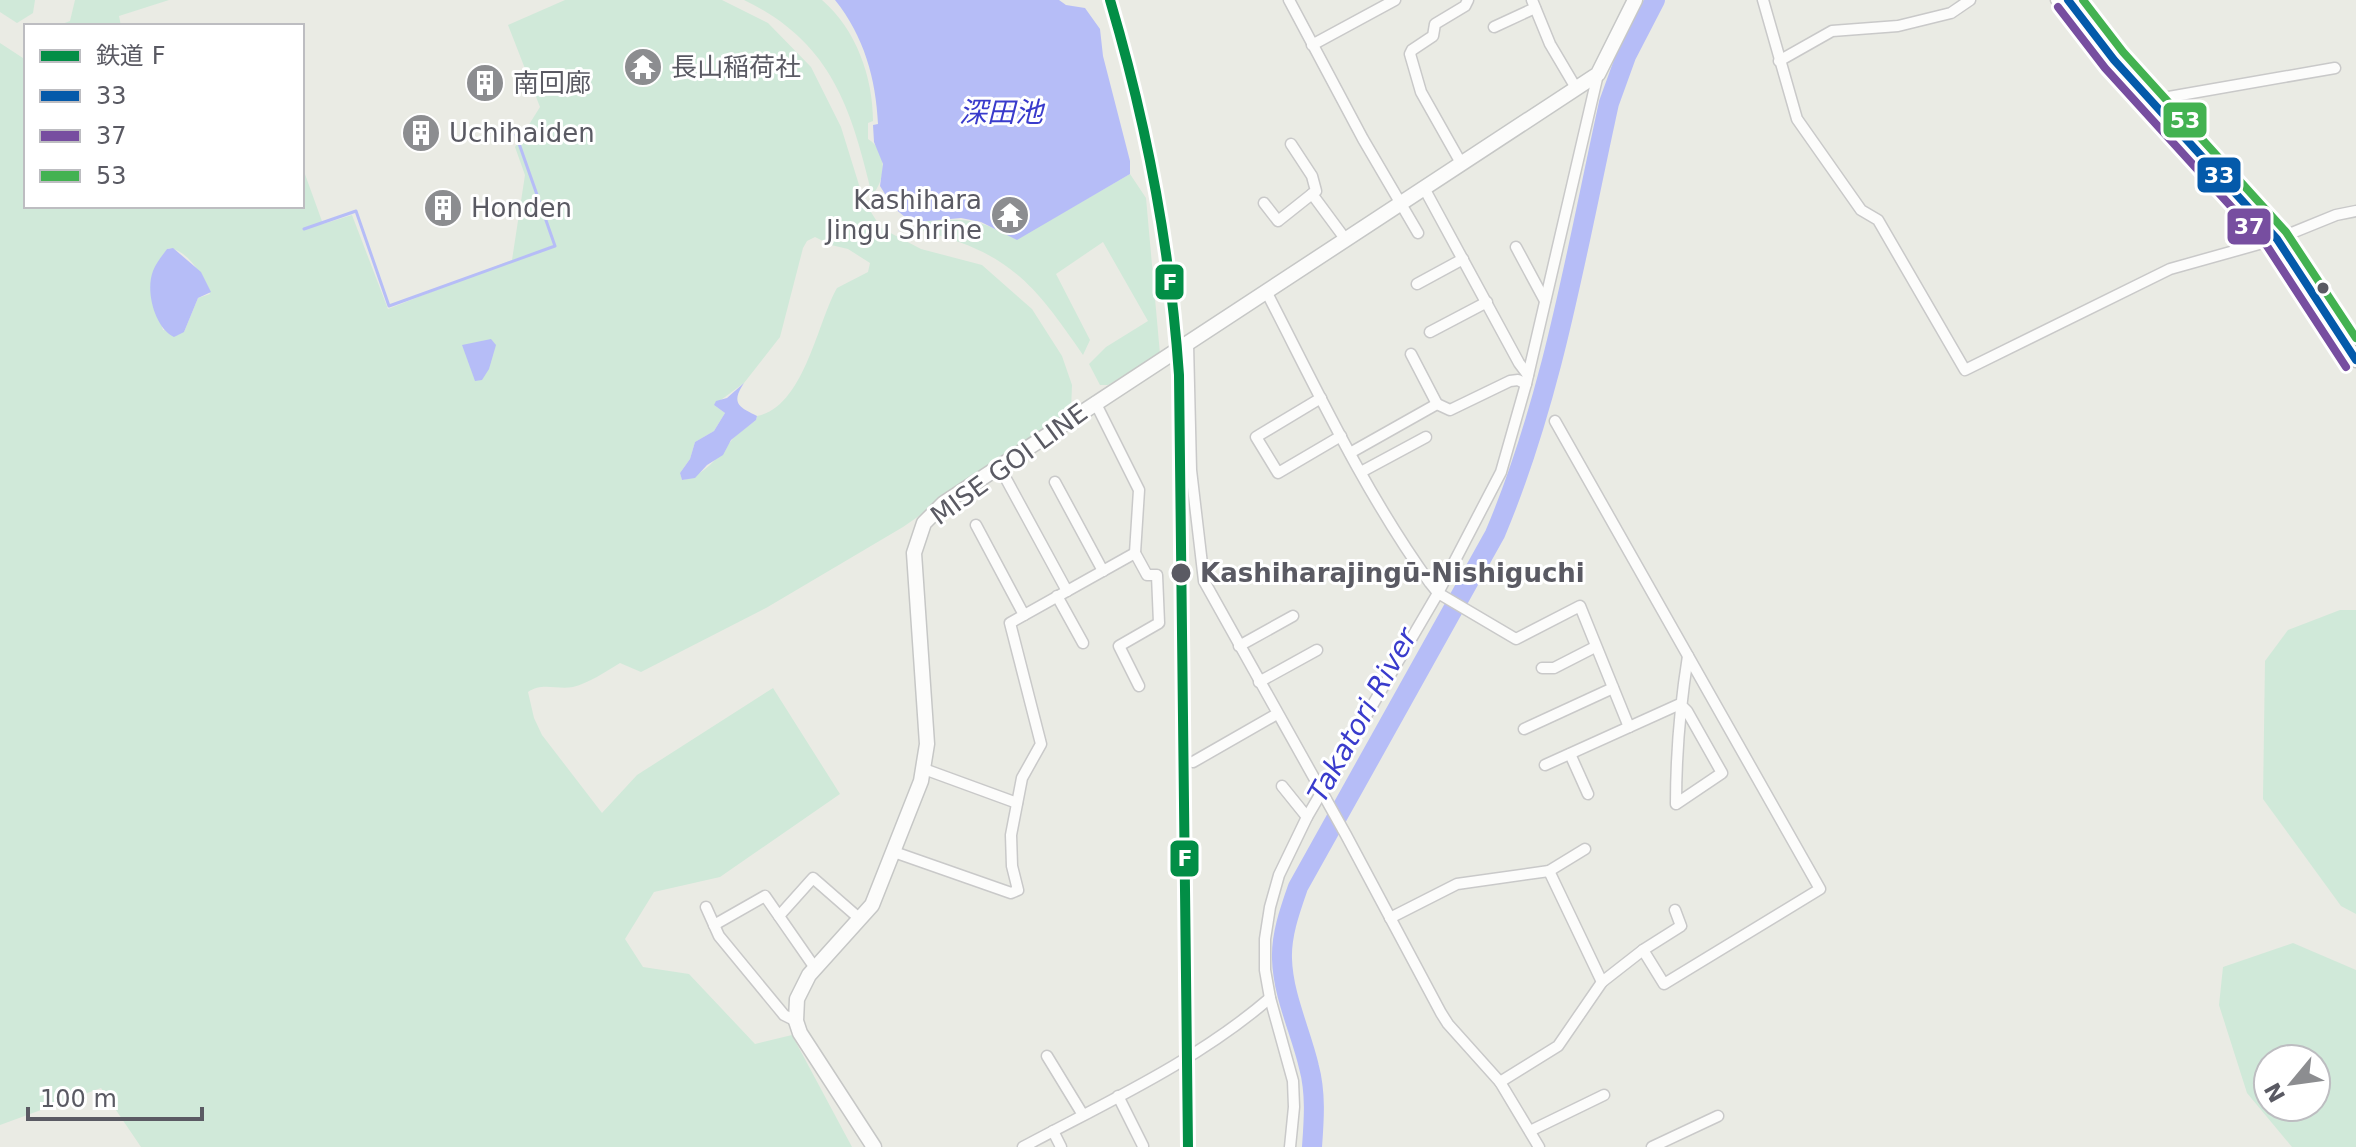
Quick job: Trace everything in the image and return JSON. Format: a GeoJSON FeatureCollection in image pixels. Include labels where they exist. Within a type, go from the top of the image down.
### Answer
{"type":"FeatureCollection","features":[{"type":"Feature","properties":{"kind":"main road"},"geometry":{"type":"LineString","coordinates":[[2068,0],[2155,105],[2277,239],[2356,360]]}},
{"type":"Feature","properties":{"kind":"main road"},"geometry":{"type":"LineString","coordinates":[[1598,74],[1634,1]]}},
{"type":"Feature","properties":{"kind":"main road","name":"MISE GOI LINE"},"geometry":{"type":"LineString","coordinates":[[796,1021],[794,1009],[800,988],[860,919],[878,893],[924,769],[927,744],[914,553],[924,523],[932,513],[1095,402],[1267,293],[1598,74]]}},
{"type":"Feature","properties":{"kind":"main road"},"geometry":{"type":"LineString","coordinates":[[796,1021],[800,1033],[874,1147]]}},
{"type":"Feature","properties":{"kind":"street"},"geometry":{"type":"LineString","coordinates":[[1289,0],[1418,233]]}},
{"type":"Feature","properties":{"kind":"street"},"geometry":{"type":"LineString","coordinates":[[1312,45],[1395,0]]}},
{"type":"Feature","properties":{"kind":"street"},"geometry":{"type":"LineString","coordinates":[[1461,163],[1421,92],[1410,54],[1433,36],[1435,24],[1465,6],[1468,0]]}},
{"type":"Feature","properties":{"kind":"street"},"geometry":{"type":"LineString","coordinates":[[1763,0],[1797,119],[1861,210],[1878,220],[1965,370],[2170,269],[2277,239],[2336,215],[2356,211]]}},
{"type":"Feature","properties":{"kind":"street"},"geometry":{"type":"LineString","coordinates":[[1779,61],[1832,31],[1898,26],[1951,13],[1970,0]]}},
{"type":"Feature","properties":{"kind":"street"},"geometry":{"type":"LineString","coordinates":[[2056,0],[2063,8],[2078,14]]}},
{"type":"Feature","properties":{"kind":"street"},"geometry":{"type":"LineString","coordinates":[[1494,27],[1534,4],[1550,44],[1576,88]]}},
{"type":"Feature","properties":{"kind":"street"},"geometry":{"type":"LineString","coordinates":[[2155,105],[2163,98],[2335,68]]}},
{"type":"Feature","properties":{"kind":"street"},"geometry":{"type":"LineString","coordinates":[[1290,1147],[1293,1081],[1265,970],[1265,939],[1279,875],[1307,817],[1324,797],[1440,594],[1493,492],[1514,435],[1598,74]]}},
{"type":"Feature","properties":{"kind":"street"},"geometry":{"type":"LineString","coordinates":[[1264,203],[1278,221],[1316,191],[1312,176],[1291,144]]}},
{"type":"Feature","properties":{"kind":"street"},"geometry":{"type":"LineString","coordinates":[[1424,188],[1527,380]]}},
{"type":"Feature","properties":{"kind":"street"},"geometry":{"type":"LineString","coordinates":[[1312,194],[1346,240]]}},
{"type":"Feature","properties":{"kind":"street"},"geometry":{"type":"LineString","coordinates":[[1516,247],[1545,301]]}},
{"type":"Feature","properties":{"kind":"street"},"geometry":{"type":"LineString","coordinates":[[1417,284],[1463,259]]}},
{"type":"Feature","properties":{"kind":"street"},"geometry":{"type":"LineString","coordinates":[[1267,293],[1350,453],[1408,551],[1440,594],[1516,639],[1580,606],[1629,727]]}},
{"type":"Feature","properties":{"kind":"street"},"geometry":{"type":"LineString","coordinates":[[1430,332],[1487,302]]}},
{"type":"Feature","properties":{"kind":"street"},"geometry":{"type":"LineString","coordinates":[[1188,344],[1191,457],[1200,569],[1208,592],[1346,835],[1448,1024],[1500,1082],[1539,1147]]}},
{"type":"Feature","properties":{"kind":"street"},"geometry":{"type":"LineString","coordinates":[[1411,354],[1437,404],[1450,410],[1510,381],[1527,380]]}},
{"type":"Feature","properties":{"kind":"street"},"geometry":{"type":"LineString","coordinates":[[1321,398],[1256,437],[1278,473],[1341,436]]}},
{"type":"Feature","properties":{"kind":"street"},"geometry":{"type":"LineString","coordinates":[[1095,402],[1139,490],[1135,553],[1147,575],[1157,575],[1159,623],[1119,646],[1139,686]]}},
{"type":"Feature","properties":{"kind":"street"},"geometry":{"type":"LineString","coordinates":[[1350,453],[1437,404]]}},
{"type":"Feature","properties":{"kind":"street"},"geometry":{"type":"LineString","coordinates":[[1555,421],[1820,889],[1664,984],[1643,950]]}},
{"type":"Feature","properties":{"kind":"street"},"geometry":{"type":"LineString","coordinates":[[1361,472],[1426,437]]}},
{"type":"Feature","properties":{"kind":"street"},"geometry":{"type":"LineString","coordinates":[[999,466],[1083,643]]}},
{"type":"Feature","properties":{"kind":"street"},"geometry":{"type":"LineString","coordinates":[[1055,482],[1103,571]]}},
{"type":"Feature","properties":{"kind":"street"},"geometry":{"type":"LineString","coordinates":[[976,525],[1024,615]]}},
{"type":"Feature","properties":{"kind":"street"},"geometry":{"type":"LineString","coordinates":[[894,852],[1011,893],[1018,890],[1010,851],[1017,803],[1022,778],[1041,744],[1010,623],[1135,553]]}},
{"type":"Feature","properties":{"kind":"street"},"geometry":{"type":"LineString","coordinates":[[1239,646],[1293,616]]}},
{"type":"Feature","properties":{"kind":"street"},"geometry":{"type":"LineString","coordinates":[[1542,668],[1554,668],[1595,647]]}},
{"type":"Feature","properties":{"kind":"street"},"geometry":{"type":"LineString","coordinates":[[1259,682],[1317,650]]}},
{"type":"Feature","properties":{"kind":"street"},"geometry":{"type":"LineString","coordinates":[[1680,704],[1722,773],[1676,804],[1680,704],[1688,656]]}},
{"type":"Feature","properties":{"kind":"street"},"geometry":{"type":"LineString","coordinates":[[1524,729],[1613,688]]}},
{"type":"Feature","properties":{"kind":"street"},"geometry":{"type":"LineString","coordinates":[[1545,765],[1680,704]]}},
{"type":"Feature","properties":{"kind":"street"},"geometry":{"type":"LineString","coordinates":[[1193,762],[1277,714]]}},
{"type":"Feature","properties":{"kind":"street"},"geometry":{"type":"LineString","coordinates":[[1570,754],[1588,794]]}},
{"type":"Feature","properties":{"kind":"street"},"geometry":{"type":"LineString","coordinates":[[924,769],[1017,803]]}},
{"type":"Feature","properties":{"kind":"street"},"geometry":{"type":"LineString","coordinates":[[1282,786],[1307,817]]}},
{"type":"Feature","properties":{"kind":"street"},"geometry":{"type":"LineString","coordinates":[[1390,918],[1457,884],[1549,871],[1585,849]]}},
{"type":"Feature","properties":{"kind":"street"},"geometry":{"type":"LineString","coordinates":[[1549,871],[1602,982]]}},
{"type":"Feature","properties":{"kind":"street"},"geometry":{"type":"LineString","coordinates":[[779,916],[813,878],[860,919]]}},
{"type":"Feature","properties":{"kind":"street"},"geometry":{"type":"LineString","coordinates":[[714,925],[765,896],[815,968]]}},
{"type":"Feature","properties":{"kind":"street"},"geometry":{"type":"LineString","coordinates":[[706,907],[725,943],[784,1015],[796,1021]]}},
{"type":"Feature","properties":{"kind":"street"},"geometry":{"type":"LineString","coordinates":[[1500,1082],[1558,1046],[1602,982],[1681,926],[1675,910]]}},
{"type":"Feature","properties":{"kind":"street"},"geometry":{"type":"LineString","coordinates":[[1023,1147],[1118,1096],[1234,1027],[1270,998]]}},
{"type":"Feature","properties":{"kind":"street"},"geometry":{"type":"LineString","coordinates":[[1047,1056],[1083,1115]]}},
{"type":"Feature","properties":{"kind":"street"},"geometry":{"type":"LineString","coordinates":[[1530,1131],[1604,1095]]}},
{"type":"Feature","properties":{"kind":"street"},"geometry":{"type":"LineString","coordinates":[[1118,1096],[1143,1146]]}},
{"type":"Feature","properties":{"kind":"street"},"geometry":{"type":"LineString","coordinates":[[1652,1147],[1718,1116]]}},
{"type":"Feature","properties":{"kind":"street"},"geometry":{"type":"LineString","coordinates":[[1053,1131],[1061,1147]]}},
{"type":"Feature","properties":{"kind":"green space"},"geometry":{"type":"Polygon","coordinates":[[[0,0],[35,0],[33,13],[17,23],[0,12],[0,0]]]}},
{"type":"Feature","properties":{"kind":"green space"},"geometry":{"type":"Polygon","coordinates":[[[75,0],[169,0],[119,16],[121,24],[62,24],[70,21],[75,0]]]}},
{"type":"Feature","properties":{"kind":"green space"},"geometry":{"type":"Polygon","coordinates":[[[565,0],[722,0],[768,23],[811,67],[841,127],[864,201],[881,228],[921,249],[982,265],[1032,309],[1062,356],[1072,385],[1071,411],[903,527],[766,608],[641,672],[620,663],[579,685],[539,687],[528,692],[542,735],[602,813],[637,775],[773,688],[840,794],[720,877],[654,892],[625,939],[643,967],[689,974],[755,1044],[792,1035],[852,1147],[141,1147],[101,1088],[0,1125],[0,43],[24,59],[24,208],[304,208],[304,172],[323,224],[352,215],[388,309],[512,260],[525,175],[515,147],[540,107],[508,25],[565,0]],[[815,237],[807,241],[780,337],[744,383],[714,405],[725,413],[714,431],[695,442],[690,459],[680,473],[682,480],[703,471],[757,416],[773,409],[787,397],[807,362],[837,288],[868,272],[870,263],[848,249],[815,237]],[[167,249],[152,294],[163,330],[184,332],[198,298],[210,294],[190,260],[177,251],[167,249]]]}},
{"type":"Feature","properties":{"kind":"green space"},"geometry":{"type":"Polygon","coordinates":[[[744,0],[822,0],[844,25],[866,71],[873,121],[868,123],[868,139],[882,158],[880,182],[872,195],[855,133],[833,80],[798,36],[774,17],[744,0]]]}},
{"type":"Feature","properties":{"kind":"green space"},"geometry":{"type":"Polygon","coordinates":[[[1130,174],[1146,198],[1160,354],[1108,385],[1100,385],[1089,364],[1106,347],[1148,321],[1103,242],[1056,274],[1090,340],[1083,355],[1050,309],[1017,275],[978,250],[923,231],[917,222],[969,221],[1017,239],[1130,174]]]}},
{"type":"Feature","properties":{"kind":"green space"},"geometry":{"type":"Polygon","coordinates":[[[2340,610],[2356,610],[2356,914],[2341,906],[2263,799],[2265,661],[2288,630],[2340,610]]]}},
{"type":"Feature","properties":{"kind":"green space"},"geometry":{"type":"Polygon","coordinates":[[[2293,943],[2356,970],[2356,1147],[2292,1147],[2272,1123],[2332,1123],[2332,1043],[2252,1043],[2252,1099],[2247,1093],[2219,1005],[2223,967],[2293,943]]]}},
{"type":"Feature","properties":{"kind":"water","name":"深田池"},"geometry":{"type":"Polygon","coordinates":[[[835,0],[1059,0],[1066,5],[1085,8],[1100,29],[1103,56],[1130,161],[1130,174],[1017,240],[981,222],[961,218],[917,222],[905,217],[893,207],[880,186],[883,164],[874,142],[873,125],[878,124],[871,74],[854,28],[835,0]]]}},
{"type":"Feature","properties":{"kind":"water"},"geometry":{"type":"Polygon","coordinates":[[[173,248],[201,272],[211,292],[198,298],[184,332],[174,337],[157,317],[150,288],[156,265],[167,249],[173,248]]]}},
{"type":"Feature","properties":{"kind":"water"},"geometry":{"type":"Polygon","coordinates":[[[491,339],[496,345],[489,369],[482,380],[475,381],[462,345],[491,339]]]}},
{"type":"Feature","properties":{"kind":"water"},"geometry":{"type":"Polygon","coordinates":[[[744,383],[738,396],[739,405],[757,416],[756,420],[731,440],[723,455],[707,465],[695,478],[682,480],[680,473],[690,459],[695,442],[714,431],[725,413],[714,405],[716,401],[727,398],[744,383]]]}},
{"type":"Feature","properties":{"kind":"waterway","name":"Takatori River"},"geometry":{"type":"LineString","coordinates":[[1312,1147],[1313,1087],[1283,973],[1283,941],[1289,914],[1298,887],[1495,534],[1533,429],[1548,376],[1609,103],[1626,56],[1655,0]]}},
{"type":"Feature","properties":{"kind":"waterway"},"geometry":{"type":"LineString","coordinates":[[304,229],[356,211],[389,306],[555,246],[516,135]]}},
{"type":"Feature","properties":{"kind":"rail line","name":"F"},"geometry":{"type":"LineString","coordinates":[[1110,0],[1135,93],[1155,186],[1170,279],[1179,375],[1188,1147]]}},
{"type":"Feature","properties":{"kind":"transit line","name":"33"},"geometry":{"type":"LineString","coordinates":[[2068,0],[2114,60],[2277,239],[2356,360]]}},
{"type":"Feature","properties":{"kind":"transit line","name":"53"},"geometry":{"type":"LineString","coordinates":[[2083,0],[2123,52],[2286,232],[2356,338]]}},
{"type":"Feature","properties":{"kind":"transit line","name":"37"},"geometry":{"type":"LineString","coordinates":[[2058,7],[2105,68],[2267,246],[2346,367]]}},
{"type":"Feature","properties":{"kind":"place","name":"長山稲荷社"},"geometry":{"type":"Point","coordinates":[643,67]}},
{"type":"Feature","properties":{"kind":"place","name":"南回廊"},"geometry":{"type":"Point","coordinates":[485,83]}},
{"type":"Feature","properties":{"kind":"place","name":"Uchihaiden"},"geometry":{"type":"Point","coordinates":[421,133]}},
{"type":"Feature","properties":{"kind":"place","name":"Honden"},"geometry":{"type":"Point","coordinates":[443,208]}},
{"type":"Feature","properties":{"kind":"place","name":"Kashihara Jingu Shrine"},"geometry":{"type":"Point","coordinates":[1010,215]}},
{"type":"Feature","properties":{"kind":"place","name":"Kashiharajingū-Nishiguchi"},"geometry":{"type":"Point","coordinates":[1181,573]}}]}
